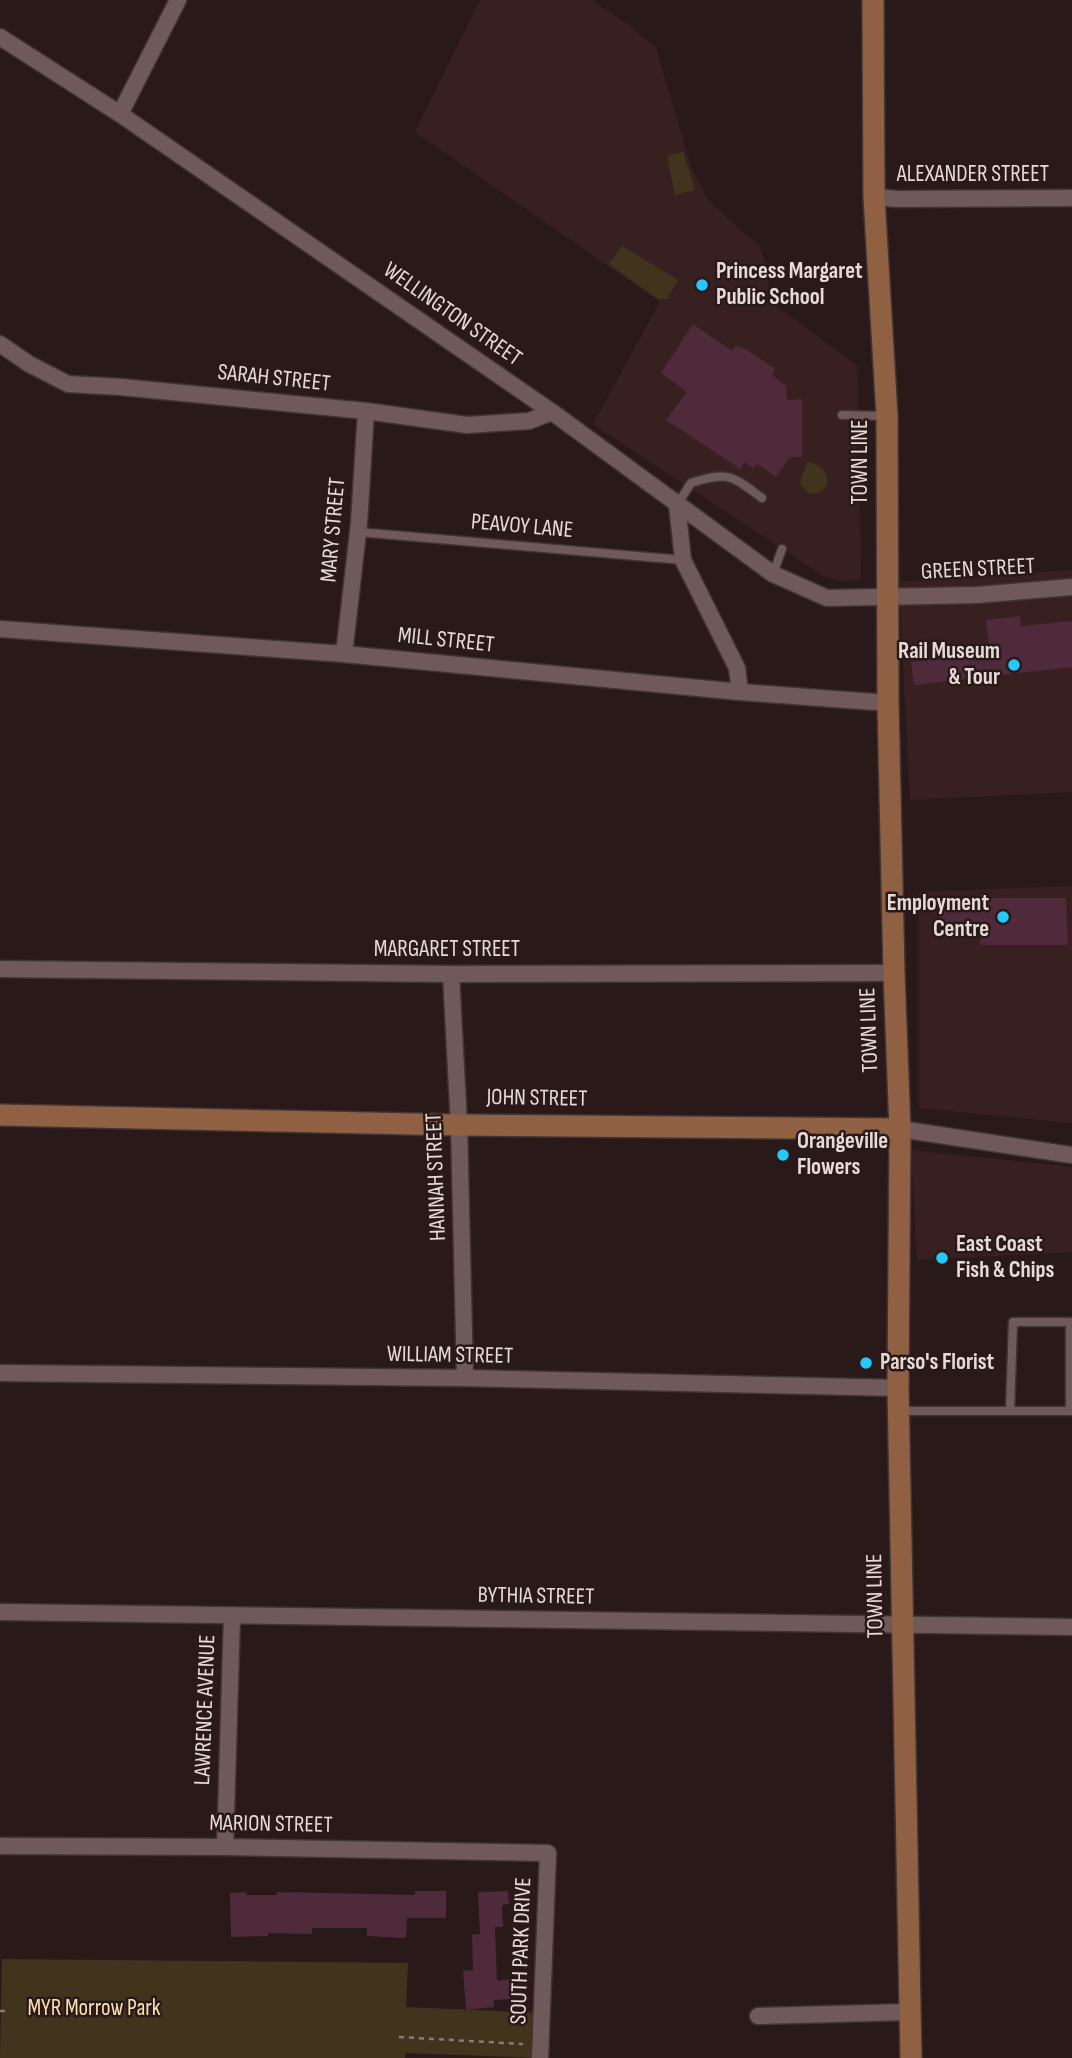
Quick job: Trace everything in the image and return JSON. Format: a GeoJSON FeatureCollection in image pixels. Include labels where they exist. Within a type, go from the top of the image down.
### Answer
{"type":"FeatureCollection","features":[{"type":"Feature","properties":{"kind":"main road","name":"TOWN LINE"},"geometry":{"type":"LineString","coordinates":[[873,0],[874,197],[887,416],[888,703],[900,1129],[898,1388],[911,2058]]}},
{"type":"Feature","properties":{"kind":"main road","name":"JOHN STREET"},"geometry":{"type":"LineString","coordinates":[[0,1115],[459,1125],[900,1129]]}},
{"type":"Feature","properties":{"kind":"street"},"geometry":{"type":"LineString","coordinates":[[120,114],[178,0]]}},
{"type":"Feature","properties":{"kind":"street","name":"WELLINGTON STREET"},"geometry":{"type":"LineString","coordinates":[[0,37],[120,114],[552,412],[773,574],[827,598],[887,598]]}},
{"type":"Feature","properties":{"kind":"street","name":"ALEXANDER STREET"},"geometry":{"type":"LineString","coordinates":[[874,197],[1072,198]]}},
{"type":"Feature","properties":{"kind":"street","name":"SARAH STREET"},"geometry":{"type":"LineString","coordinates":[[0,344],[29,364],[68,384],[366,411],[467,425],[529,421],[552,412]]}},
{"type":"Feature","properties":{"kind":"street","name":"MARY STREET"},"geometry":{"type":"LineString","coordinates":[[344,654],[366,411]]}},
{"type":"Feature","properties":{"kind":"street"},"geometry":{"type":"LineString","coordinates":[[677,505],[683,560],[737,668],[740,692]]}},
{"type":"Feature","properties":{"kind":"street","name":"GREEN STREET"},"geometry":{"type":"LineString","coordinates":[[887,598],[977,595],[1072,587]]}},
{"type":"Feature","properties":{"kind":"street","name":"MILL STREET"},"geometry":{"type":"LineString","coordinates":[[0,629],[344,654],[740,692],[888,703]]}},
{"type":"Feature","properties":{"kind":"street","name":"MARGARET STREET"},"geometry":{"type":"LineString","coordinates":[[0,969],[451,974],[894,973]]}},
{"type":"Feature","properties":{"kind":"street","name":"HANNAH STREET"},"geometry":{"type":"LineString","coordinates":[[451,974],[459,1125],[465,1378]]}},
{"type":"Feature","properties":{"kind":"street","name":"JOHN STREET"},"geometry":{"type":"LineString","coordinates":[[900,1129],[1072,1155]]}},
{"type":"Feature","properties":{"kind":"street","name":"WILLIAM STREET"},"geometry":{"type":"LineString","coordinates":[[0,1373],[465,1378],[898,1388]]}},
{"type":"Feature","properties":{"kind":"street","name":"BYTHIA STREET"},"geometry":{"type":"LineString","coordinates":[[0,1612],[1072,1627]]}},
{"type":"Feature","properties":{"kind":"street","name":"LAWRENCE AVENUE"},"geometry":{"type":"LineString","coordinates":[[225,1847],[232,1616]]}},
{"type":"Feature","properties":{"kind":"street","name":"MARION STREET"},"geometry":{"type":"LineString","coordinates":[[0,1846],[541,1853]]}},
{"type":"Feature","properties":{"kind":"street","name":"SOUTH PARK DRIVE"},"geometry":{"type":"LineString","coordinates":[[540,2052],[548,1853],[541,1853]]}},
{"type":"Feature","properties":{"kind":"street"},"geometry":{"type":"LineString","coordinates":[[758,2016],[909,2012]]}},
{"type":"Feature","properties":{"kind":"lane"},"geometry":{"type":"LineString","coordinates":[[842,415],[887,416]]}},
{"type":"Feature","properties":{"kind":"lane"},"geometry":{"type":"LineString","coordinates":[[677,505],[691,483],[715,475],[734,478],[762,498]]}},
{"type":"Feature","properties":{"kind":"lane","name":"PEAVOY LANE"},"geometry":{"type":"LineString","coordinates":[[357,532],[683,560]]}},
{"type":"Feature","properties":{"kind":"lane"},"geometry":{"type":"LineString","coordinates":[[773,574],[782,549]]}},
{"type":"Feature","properties":{"kind":"lane"},"geometry":{"type":"LineString","coordinates":[[899,1411],[1070,1411],[1071,1322],[1013,1322],[1010,1410]]}},
{"type":"Feature","properties":{"kind":"path"},"geometry":{"type":"LineString","coordinates":[[0,2011],[5,2011]]}},
{"type":"Feature","properties":{"kind":"path"},"geometry":{"type":"LineString","coordinates":[[399,2037],[540,2052]]}},
{"type":"Feature","properties":{"kind":"shaded area","name":"Princess Margaret Public School"},"geometry":{"type":"Polygon","coordinates":[[[480,0],[592,0],[656,48],[692,170],[709,201],[759,246],[768,268],[769,301],[857,365],[861,579],[845,582],[823,576],[593,424],[660,302],[415,132],[480,0]]]}},
{"type":"Feature","properties":{"kind":"shaded area"},"geometry":{"type":"Polygon","coordinates":[[[1072,570],[1072,792],[910,800],[899,582],[1072,570]]]}},
{"type":"Feature","properties":{"kind":"shaded area"},"geometry":{"type":"Polygon","coordinates":[[[1072,886],[1072,1123],[919,1108],[919,892],[1072,886]]]}},
{"type":"Feature","properties":{"kind":"shaded area"},"geometry":{"type":"Polygon","coordinates":[[[911,1150],[1072,1167],[1072,1252],[917,1260],[911,1150]]]}},
{"type":"Feature","properties":{"kind":"green space"},"geometry":{"type":"Polygon","coordinates":[[[683,152],[695,190],[675,195],[667,156],[683,152]]]}},
{"type":"Feature","properties":{"kind":"green space"},"geometry":{"type":"Polygon","coordinates":[[[622,246],[678,280],[667,299],[658,299],[609,264],[622,246]]]}},
{"type":"Feature","properties":{"kind":"green space"},"geometry":{"type":"Polygon","coordinates":[[[807,462],[823,469],[826,475],[828,485],[817,493],[809,493],[800,483],[807,462]]]}},
{"type":"Feature","properties":{"kind":"green space","name":"MYR Morrow Park"},"geometry":{"type":"Polygon","coordinates":[[[2,1959],[408,1963],[406,2007],[541,2013],[539,2058],[406,2053],[405,2058],[0,2058],[2,1959]]]}},
{"type":"Feature","properties":{"kind":"building"},"geometry":{"type":"Polygon","coordinates":[[[693,324],[732,351],[736,346],[746,349],[775,369],[772,375],[786,386],[787,400],[802,399],[802,457],[790,457],[776,477],[757,464],[753,468],[745,462],[740,469],[666,420],[687,392],[661,373],[693,324]]]}},
{"type":"Feature","properties":{"kind":"building"},"geometry":{"type":"Polygon","coordinates":[[[1020,616],[1021,626],[1072,621],[1072,667],[914,685],[911,662],[990,654],[986,620],[1020,616]]]}},
{"type":"Feature","properties":{"kind":"building","name":"Employment Centre"},"geometry":{"type":"Polygon","coordinates":[[[939,898],[1066,898],[1068,945],[980,945],[981,936],[939,938],[939,898]]]}},
{"type":"Feature","properties":{"kind":"building"},"geometry":{"type":"Polygon","coordinates":[[[415,1891],[446,1891],[446,1918],[407,1918],[406,1938],[367,1936],[367,1928],[312,1928],[312,1934],[268,1933],[268,1936],[231,1937],[230,1893],[415,1895],[415,1891]]]}},
{"type":"Feature","properties":{"kind":"building"},"geometry":{"type":"Polygon","coordinates":[[[508,1891],[509,1904],[502,1905],[503,1927],[495,1927],[497,1981],[509,1979],[510,1999],[494,2000],[494,2007],[466,2010],[463,1971],[473,1970],[472,1935],[480,1934],[478,1892],[508,1891]]]}},
{"type":"Feature","properties":{"kind":"place","name":"Princess Margaret Public School"},"geometry":{"type":"Point","coordinates":[702,285]}},
{"type":"Feature","properties":{"kind":"place","name":"Rail Museum & Tour"},"geometry":{"type":"Point","coordinates":[1014,665]}},
{"type":"Feature","properties":{"kind":"place","name":"Employment Centre"},"geometry":{"type":"Point","coordinates":[1003,917]}},
{"type":"Feature","properties":{"kind":"place","name":"Orangeville Flowers"},"geometry":{"type":"Point","coordinates":[783,1155]}},
{"type":"Feature","properties":{"kind":"place","name":"East Coast Fish & Chips"},"geometry":{"type":"Point","coordinates":[942,1258]}},
{"type":"Feature","properties":{"kind":"place","name":"Parso's Florist"},"geometry":{"type":"Point","coordinates":[866,1363]}}]}
